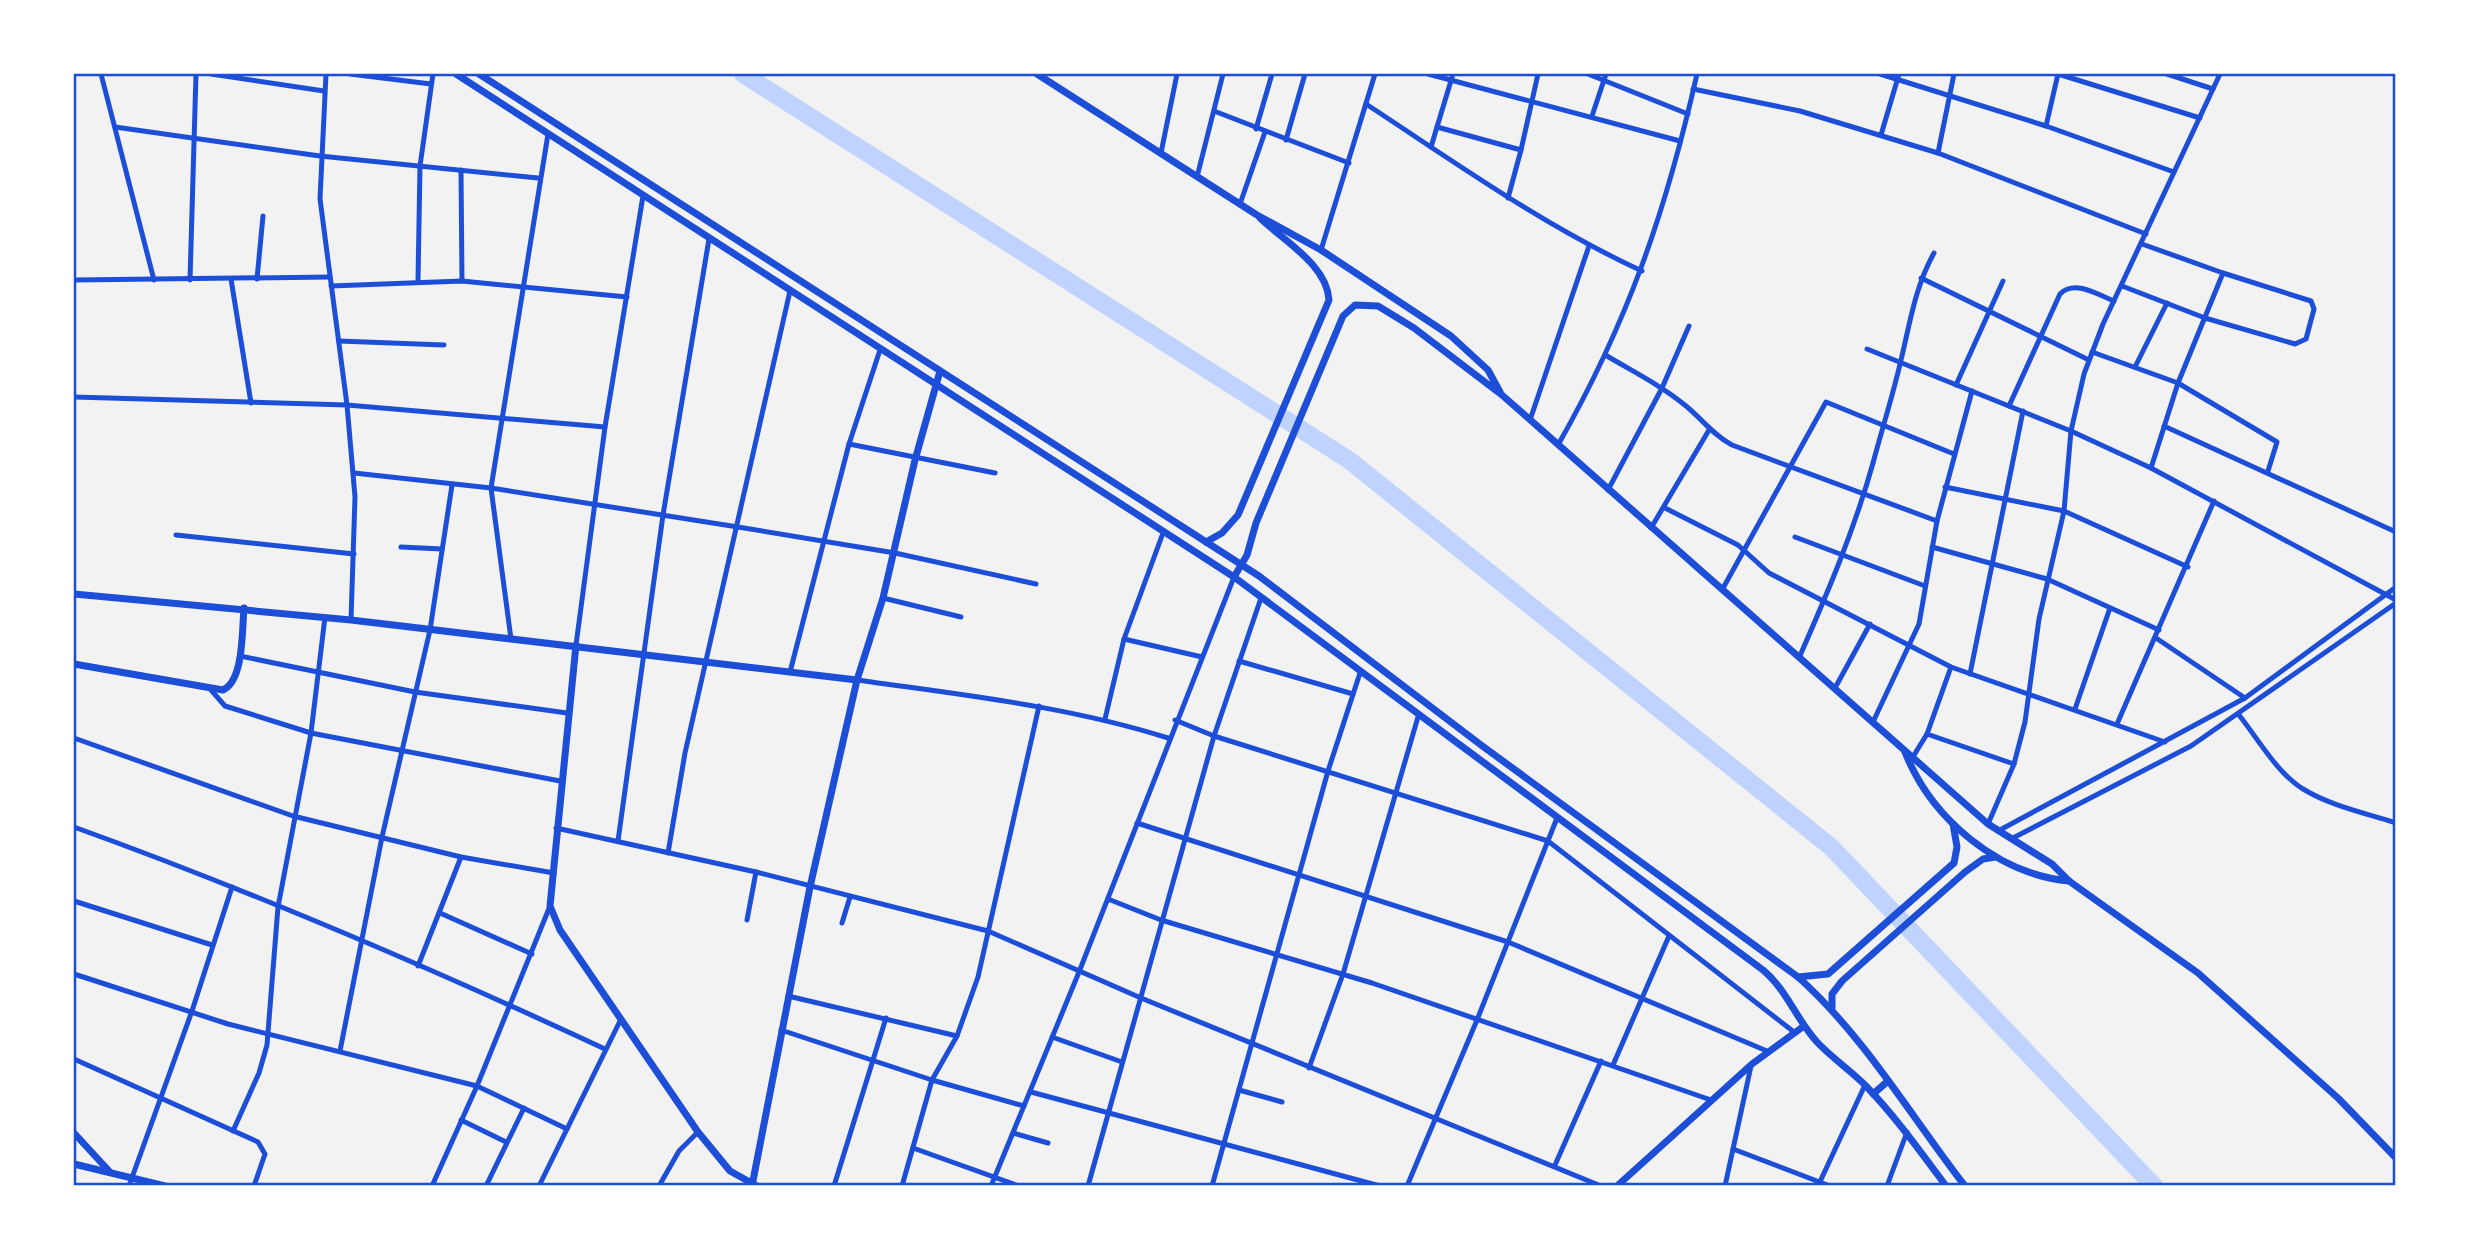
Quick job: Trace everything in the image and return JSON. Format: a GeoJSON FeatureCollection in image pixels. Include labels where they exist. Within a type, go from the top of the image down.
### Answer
{"type":"FeatureCollection","features":[{"type":"Feature","properties":{"kind":"street"},"geometry":{"type":"LineString","coordinates":[[101,74],[154,280]]}},
{"type":"Feature","properties":{"kind":"street"},"geometry":{"type":"LineString","coordinates":[[190,280],[196,74]]}},
{"type":"Feature","properties":{"kind":"street"},"geometry":{"type":"LineString","coordinates":[[211,74],[324,91]]}},
{"type":"Feature","properties":{"kind":"street"},"geometry":{"type":"LineString","coordinates":[[258,81],[259,74]]}},
{"type":"Feature","properties":{"kind":"street"},"geometry":{"type":"LineString","coordinates":[[326,74],[320,199],[354,473],[351,620]]}},
{"type":"Feature","properties":{"kind":"street"},"geometry":{"type":"LineString","coordinates":[[350,74],[431,84]]}},
{"type":"Feature","properties":{"kind":"street"},"geometry":{"type":"LineString","coordinates":[[418,281],[420,166],[433,74]]}},
{"type":"Feature","properties":{"kind":"street"},"geometry":{"type":"LineString","coordinates":[[456,74],[1234,578],[1776,980],[1804,1026],[1819,1044],[1865,1085],[1907,1132],[1946,1185]]}},
{"type":"Feature","properties":{"kind":"street"},"geometry":{"type":"LineString","coordinates":[[479,74],[1242,565],[1798,977],[1832,1008],[1965,1185]]}},
{"type":"Feature","properties":{"kind":"street"},"geometry":{"type":"LineString","coordinates":[[1037,74],[1257,215],[1321,250],[1475,355],[1488,370],[1502,395]]}},
{"type":"Feature","properties":{"kind":"street"},"geometry":{"type":"LineString","coordinates":[[1161,153],[1177,74]]}},
{"type":"Feature","properties":{"kind":"street"},"geometry":{"type":"LineString","coordinates":[[1197,177],[1223,74]]}},
{"type":"Feature","properties":{"kind":"street"},"geometry":{"type":"LineString","coordinates":[[1256,129],[1272,74]]}},
{"type":"Feature","properties":{"kind":"street"},"geometry":{"type":"LineString","coordinates":[[1286,140],[1305,74]]}},
{"type":"Feature","properties":{"kind":"street"},"geometry":{"type":"LineString","coordinates":[[1321,250],[1375,74]]}},
{"type":"Feature","properties":{"kind":"street"},"geometry":{"type":"LineString","coordinates":[[1428,74],[1681,141]]}},
{"type":"Feature","properties":{"kind":"street"},"geometry":{"type":"LineString","coordinates":[[1431,147],[1452,74]]}},
{"type":"Feature","properties":{"kind":"street"},"geometry":{"type":"LineString","coordinates":[[1508,198],[1538,74]]}},
{"type":"Feature","properties":{"kind":"street"},"geometry":{"type":"LineString","coordinates":[[1588,74],[1604,77],[1688,114]]}},
{"type":"Feature","properties":{"kind":"street"},"geometry":{"type":"LineString","coordinates":[[1558,445],[1607,356],[1642,271],[1681,141],[1697,74]]}},
{"type":"Feature","properties":{"kind":"street"},"geometry":{"type":"LineString","coordinates":[[1880,74],[1898,76],[2174,172]]}},
{"type":"Feature","properties":{"kind":"street"},"geometry":{"type":"LineString","coordinates":[[1938,153],[1954,74]]}},
{"type":"Feature","properties":{"kind":"street"},"geometry":{"type":"LineString","coordinates":[[2046,126],[2058,74],[2200,118]]}},
{"type":"Feature","properties":{"kind":"street"},"geometry":{"type":"LineString","coordinates":[[2167,74],[2213,89]]}},
{"type":"Feature","properties":{"kind":"street"},"geometry":{"type":"LineString","coordinates":[[1988,824],[2014,764],[2029,692],[2047,579],[2064,512],[2071,431],[2089,360],[2220,74]]}},
{"type":"Feature","properties":{"kind":"street"},"geometry":{"type":"LineString","coordinates":[[1881,135],[1898,76]]}},
{"type":"Feature","properties":{"kind":"street"},"geometry":{"type":"LineString","coordinates":[[1592,116],[1604,77]]}},
{"type":"Feature","properties":{"kind":"street"},"geometry":{"type":"LineString","coordinates":[[1693,89],[1800,111],[1938,153],[2146,234]]}},
{"type":"Feature","properties":{"kind":"street"},"geometry":{"type":"LineString","coordinates":[[1366,104],[1508,198],[1589,246],[1642,271]]}},
{"type":"Feature","properties":{"kind":"street"},"geometry":{"type":"LineString","coordinates":[[1214,111],[1349,163]]}},
{"type":"Feature","properties":{"kind":"street"},"geometry":{"type":"LineString","coordinates":[[115,127],[320,156],[538,178]]}},
{"type":"Feature","properties":{"kind":"street"},"geometry":{"type":"LineString","coordinates":[[1437,127],[1521,150]]}},
{"type":"Feature","properties":{"kind":"street"},"geometry":{"type":"LineString","coordinates":[[1240,204],[1265,132]]}},
{"type":"Feature","properties":{"kind":"street"},"geometry":{"type":"LineString","coordinates":[[511,639],[491,488],[538,178],[548,134]]}},
{"type":"Feature","properties":{"kind":"street"},"geometry":{"type":"LineString","coordinates":[[461,170],[462,281]]}},
{"type":"Feature","properties":{"kind":"street"},"geometry":{"type":"LineString","coordinates":[[432,1185],[477,1086],[550,906],[567,713],[605,427],[643,196]]}},
{"type":"Feature","properties":{"kind":"street"},"geometry":{"type":"LineString","coordinates":[[1206,542],[1222,533],[1238,515],[1329,300],[1325,279],[1257,215]]}},
{"type":"Feature","properties":{"kind":"street"},"geometry":{"type":"LineString","coordinates":[[257,279],[263,216]]}},
{"type":"Feature","properties":{"kind":"street"},"geometry":{"type":"LineString","coordinates":[[618,841],[663,515],[709,239]]}},
{"type":"Feature","properties":{"kind":"street"},"geometry":{"type":"LineString","coordinates":[[2122,286],[2205,318],[2295,344],[2306,339],[2314,309],[2311,302],[2142,244]]}},
{"type":"Feature","properties":{"kind":"street"},"geometry":{"type":"LineString","coordinates":[[1530,420],[1589,246]]}},
{"type":"Feature","properties":{"kind":"street"},"geometry":{"type":"LineString","coordinates":[[1799,658],[1843,557],[1864,494],[1921,278],[1934,253]]}},
{"type":"Feature","properties":{"kind":"street"},"geometry":{"type":"LineString","coordinates":[[2151,468],[2178,383],[2223,273]]}},
{"type":"Feature","properties":{"kind":"street"},"geometry":{"type":"LineString","coordinates":[[74,281],[330,277]]}},
{"type":"Feature","properties":{"kind":"street"},"geometry":{"type":"LineString","coordinates":[[1921,278],[2089,360]]}},
{"type":"Feature","properties":{"kind":"street"},"geometry":{"type":"LineString","coordinates":[[231,279],[251,403]]}},
{"type":"Feature","properties":{"kind":"street"},"geometry":{"type":"LineString","coordinates":[[331,286],[462,281],[627,297]]}},
{"type":"Feature","properties":{"kind":"street"},"geometry":{"type":"LineString","coordinates":[[1956,384],[2003,281]]}},
{"type":"Feature","properties":{"kind":"street"},"geometry":{"type":"LineString","coordinates":[[2009,406],[2054,304],[2065,289],[2081,288],[2114,301]]}},
{"type":"Feature","properties":{"kind":"street"},"geometry":{"type":"LineString","coordinates":[[668,853],[685,753],[790,291]]}},
{"type":"Feature","properties":{"kind":"street"},"geometry":{"type":"LineString","coordinates":[[2135,367],[2167,303]]}},
{"type":"Feature","properties":{"kind":"street"},"geometry":{"type":"LineString","coordinates":[[991,1185],[1108,899],[1175,720],[1234,578],[1242,565],[1256,523],[1336,330],[1350,307],[1367,304],[1378,306],[1441,347],[1502,395],[1988,824],[2052,864],[2069,881],[2128,920],[2231,1000],[2338,1098],[2396,1158]]}},
{"type":"Feature","properties":{"kind":"street"},"geometry":{"type":"LineString","coordinates":[[1608,490],[1662,388],[1689,326]]}},
{"type":"Feature","properties":{"kind":"street"},"geometry":{"type":"LineString","coordinates":[[339,341],[443,345]]}},
{"type":"Feature","properties":{"kind":"street"},"geometry":{"type":"LineString","coordinates":[[1867,349],[2071,431],[2151,468],[2396,602],[2239,715],[2191,746],[2011,839]]}},
{"type":"Feature","properties":{"kind":"street"},"geometry":{"type":"LineString","coordinates":[[790,672],[849,444],[880,350]]}},
{"type":"Feature","properties":{"kind":"street"},"geometry":{"type":"LineString","coordinates":[[2092,352],[2178,383],[2277,442],[2268,471]]}},
{"type":"Feature","properties":{"kind":"street"},"geometry":{"type":"LineString","coordinates":[[1607,356],[1662,388],[1698,416],[1709,430],[1732,445],[1937,521]]}},
{"type":"Feature","properties":{"kind":"street"},"geometry":{"type":"LineString","coordinates":[[550,906],[560,930],[698,1132],[730,1171],[754,1185],[810,887],[857,680],[883,598],[915,460],[940,371]]}},
{"type":"Feature","properties":{"kind":"street"},"geometry":{"type":"LineString","coordinates":[[1873,722],[1919,624],[1937,521],[1972,391]]}},
{"type":"Feature","properties":{"kind":"street"},"geometry":{"type":"LineString","coordinates":[[74,397],[347,405],[605,427]]}},
{"type":"Feature","properties":{"kind":"street"},"geometry":{"type":"LineString","coordinates":[[1721,591],[1746,551],[1826,402],[1954,454]]}},
{"type":"Feature","properties":{"kind":"street"},"geometry":{"type":"LineString","coordinates":[[1970,674],[1993,564],[2003,498],[2023,411]]}},
{"type":"Feature","properties":{"kind":"street"},"geometry":{"type":"LineString","coordinates":[[2164,426],[2268,471],[2396,532]]}},
{"type":"Feature","properties":{"kind":"street"},"geometry":{"type":"LineString","coordinates":[[1651,528],[1709,430]]}},
{"type":"Feature","properties":{"kind":"street"},"geometry":{"type":"LineString","coordinates":[[849,444],[915,460],[995,473]]}},
{"type":"Feature","properties":{"kind":"street"},"geometry":{"type":"LineString","coordinates":[[354,473],[491,488],[738,527],[895,553],[1036,584]]}},
{"type":"Feature","properties":{"kind":"street"},"geometry":{"type":"LineString","coordinates":[[340,1051],[364,941],[382,837],[430,630],[452,485]]}},
{"type":"Feature","properties":{"kind":"street"},"geometry":{"type":"LineString","coordinates":[[1945,487],[2064,512],[2188,566]]}},
{"type":"Feature","properties":{"kind":"street"},"geometry":{"type":"LineString","coordinates":[[2117,724],[2214,501]]}},
{"type":"Feature","properties":{"kind":"street"},"geometry":{"type":"LineString","coordinates":[[1665,508],[1746,551],[1763,569],[1823,603],[1870,624],[1951,667],[2029,692],[2165,742]]}},
{"type":"Feature","properties":{"kind":"street"},"geometry":{"type":"LineString","coordinates":[[1105,719],[1125,639],[1163,533]]}},
{"type":"Feature","properties":{"kind":"street"},"geometry":{"type":"LineString","coordinates":[[176,535],[354,554]]}},
{"type":"Feature","properties":{"kind":"street"},"geometry":{"type":"LineString","coordinates":[[1795,537],[1925,586]]}},
{"type":"Feature","properties":{"kind":"street"},"geometry":{"type":"LineString","coordinates":[[401,547],[442,549]]}},
{"type":"Feature","properties":{"kind":"street"},"geometry":{"type":"LineString","coordinates":[[1932,547],[2047,579],[2159,630]]}},
{"type":"Feature","properties":{"kind":"street"},"geometry":{"type":"LineString","coordinates":[[1998,831],[2245,698],[2396,587]]}},
{"type":"Feature","properties":{"kind":"street"},"geometry":{"type":"LineString","coordinates":[[74,594],[244,608],[857,680],[1039,706],[1105,719],[1168,738]]}},
{"type":"Feature","properties":{"kind":"street"},"geometry":{"type":"LineString","coordinates":[[883,598],[961,617]]}},
{"type":"Feature","properties":{"kind":"street"},"geometry":{"type":"LineString","coordinates":[[1088,1185],[1214,736],[1261,598]]}},
{"type":"Feature","properties":{"kind":"street"},"geometry":{"type":"LineString","coordinates":[[74,664],[223,690],[231,685],[240,656],[244,608]]}},
{"type":"Feature","properties":{"kind":"street"},"geometry":{"type":"LineString","coordinates":[[2075,709],[2110,608]]}},
{"type":"Feature","properties":{"kind":"street"},"geometry":{"type":"LineString","coordinates":[[233,1131],[262,1063],[278,907],[293,816],[311,733],[325,617]]}},
{"type":"Feature","properties":{"kind":"street"},"geometry":{"type":"LineString","coordinates":[[1835,688],[1870,624]]}},
{"type":"Feature","properties":{"kind":"street"},"geometry":{"type":"LineString","coordinates":[[2156,638],[2245,698]]}},
{"type":"Feature","properties":{"kind":"street"},"geometry":{"type":"LineString","coordinates":[[1125,639],[1202,657]]}},
{"type":"Feature","properties":{"kind":"street"},"geometry":{"type":"LineString","coordinates":[[240,656],[415,692],[567,713]]}},
{"type":"Feature","properties":{"kind":"street"},"geometry":{"type":"LineString","coordinates":[[1239,661],[1353,694]]}},
{"type":"Feature","properties":{"kind":"street"},"geometry":{"type":"LineString","coordinates":[[1912,759],[1927,734],[1951,667]]}},
{"type":"Feature","properties":{"kind":"street"},"geometry":{"type":"LineString","coordinates":[[1212,1185],[1328,771],[1360,673]]}},
{"type":"Feature","properties":{"kind":"street"},"geometry":{"type":"LineString","coordinates":[[211,690],[225,706],[311,733],[560,781]]}},
{"type":"Feature","properties":{"kind":"street"},"geometry":{"type":"LineString","coordinates":[[902,1185],[932,1080],[957,1036],[978,977],[1039,706]]}},
{"type":"Feature","properties":{"kind":"street"},"geometry":{"type":"LineString","coordinates":[[2239,715],[2284,771],[2304,790],[2336,804],[2396,823]]}},
{"type":"Feature","properties":{"kind":"street"},"geometry":{"type":"LineString","coordinates":[[1309,1068],[1343,974],[1419,717]]}},
{"type":"Feature","properties":{"kind":"street"},"geometry":{"type":"LineString","coordinates":[[1175,720],[1214,736],[1548,841],[1794,1032]]}},
{"type":"Feature","properties":{"kind":"street"},"geometry":{"type":"LineString","coordinates":[[1927,734],[2014,764]]}},
{"type":"Feature","properties":{"kind":"street"},"geometry":{"type":"LineString","coordinates":[[2182,734],[2191,746]]}},
{"type":"Feature","properties":{"kind":"street"},"geometry":{"type":"LineString","coordinates":[[74,738],[293,816],[461,857],[554,873]]}},
{"type":"Feature","properties":{"kind":"street"},"geometry":{"type":"LineString","coordinates":[[1912,759],[1952,824],[1995,857],[2039,875],[2069,881]]}},
{"type":"Feature","properties":{"kind":"street"},"geometry":{"type":"LineString","coordinates":[[1407,1185],[1478,1020],[1557,818]]}},
{"type":"Feature","properties":{"kind":"street"},"geometry":{"type":"LineString","coordinates":[[1137,823],[1508,942],[1767,1051]]}},
{"type":"Feature","properties":{"kind":"street"},"geometry":{"type":"LineString","coordinates":[[1798,977],[1828,974],[1954,863],[1957,851],[1952,824]]}},
{"type":"Feature","properties":{"kind":"street"},"geometry":{"type":"LineString","coordinates":[[74,827],[364,941],[605,1049]]}},
{"type":"Feature","properties":{"kind":"street"},"geometry":{"type":"LineString","coordinates":[[556,828],[756,872],[988,931],[1309,1068],[1601,1185]]}},
{"type":"Feature","properties":{"kind":"street"},"geometry":{"type":"LineString","coordinates":[[418,966],[461,857]]}},
{"type":"Feature","properties":{"kind":"street"},"geometry":{"type":"LineString","coordinates":[[1832,1008],[1832,994],[1845,978],[1965,872],[1983,859],[1995,857]]}},
{"type":"Feature","properties":{"kind":"street"},"geometry":{"type":"LineString","coordinates":[[747,920],[756,872]]}},
{"type":"Feature","properties":{"kind":"street"},"geometry":{"type":"LineString","coordinates":[[130,1181],[192,1011],[232,887]]}},
{"type":"Feature","properties":{"kind":"street"},"geometry":{"type":"LineString","coordinates":[[842,923],[850,897]]}},
{"type":"Feature","properties":{"kind":"street"},"geometry":{"type":"LineString","coordinates":[[1108,899],[1161,920],[1343,974],[1711,1100]]}},
{"type":"Feature","properties":{"kind":"street"},"geometry":{"type":"LineString","coordinates":[[74,901],[212,945]]}},
{"type":"Feature","properties":{"kind":"street"},"geometry":{"type":"LineString","coordinates":[[440,913],[531,954]]}},
{"type":"Feature","properties":{"kind":"street"},"geometry":{"type":"LineString","coordinates":[[1612,1065],[1669,936]]}},
{"type":"Feature","properties":{"kind":"street"},"geometry":{"type":"LineString","coordinates":[[74,974],[267,1034],[477,1086],[567,1129]]}},
{"type":"Feature","properties":{"kind":"street"},"geometry":{"type":"LineString","coordinates":[[788,996],[957,1036]]}},
{"type":"Feature","properties":{"kind":"street"},"geometry":{"type":"LineString","coordinates":[[539,1185],[622,1018]]}},
{"type":"Feature","properties":{"kind":"street"},"geometry":{"type":"LineString","coordinates":[[834,1185],[886,1018]]}},
{"type":"Feature","properties":{"kind":"street"},"geometry":{"type":"LineString","coordinates":[[1617,1185],[1752,1063],[1804,1026]]}},
{"type":"Feature","properties":{"kind":"street"},"geometry":{"type":"LineString","coordinates":[[781,1030],[932,1080],[1024,1106]]}},
{"type":"Feature","properties":{"kind":"street"},"geometry":{"type":"LineString","coordinates":[[1052,1037],[1122,1062]]}},
{"type":"Feature","properties":{"kind":"street"},"geometry":{"type":"LineString","coordinates":[[74,1059],[258,1142],[264,1150],[264,1160],[254,1185]]}},
{"type":"Feature","properties":{"kind":"street"},"geometry":{"type":"LineString","coordinates":[[1555,1165],[1601,1061]]}},
{"type":"Feature","properties":{"kind":"street"},"geometry":{"type":"LineString","coordinates":[[1725,1185],[1752,1063]]}},
{"type":"Feature","properties":{"kind":"street"},"geometry":{"type":"LineString","coordinates":[[1873,1094],[1888,1081]]}},
{"type":"Feature","properties":{"kind":"street"},"geometry":{"type":"LineString","coordinates":[[1819,1183],[1865,1085]]}},
{"type":"Feature","properties":{"kind":"street"},"geometry":{"type":"LineString","coordinates":[[1239,1090],[1282,1102]]}},
{"type":"Feature","properties":{"kind":"street"},"geometry":{"type":"LineString","coordinates":[[1031,1092],[1223,1146],[1380,1185]]}},
{"type":"Feature","properties":{"kind":"street"},"geometry":{"type":"LineString","coordinates":[[486,1185],[524,1108]]}},
{"type":"Feature","properties":{"kind":"street"},"geometry":{"type":"LineString","coordinates":[[461,1120],[506,1142]]}},
{"type":"Feature","properties":{"kind":"street"},"geometry":{"type":"LineString","coordinates":[[659,1185],[679,1151],[698,1132]]}},
{"type":"Feature","properties":{"kind":"street"},"geometry":{"type":"LineString","coordinates":[[1887,1185],[1907,1132]]}},
{"type":"Feature","properties":{"kind":"street"},"geometry":{"type":"LineString","coordinates":[[74,1133],[110,1171]]}},
{"type":"Feature","properties":{"kind":"street"},"geometry":{"type":"LineString","coordinates":[[1013,1133],[1048,1143]]}},
{"type":"Feature","properties":{"kind":"street"},"geometry":{"type":"LineString","coordinates":[[913,1148],[1019,1185]]}},
{"type":"Feature","properties":{"kind":"street"},"geometry":{"type":"LineString","coordinates":[[1734,1149],[1830,1185]]}},
{"type":"Feature","properties":{"kind":"street"},"geometry":{"type":"LineString","coordinates":[[74,1164],[110,1171],[130,1181],[165,1185]]}},
{"type":"Feature","properties":{"kind":"waterway"},"geometry":{"type":"LineString","coordinates":[[743,74],[1349,460],[1831,847],[2154,1186]]}}]}
